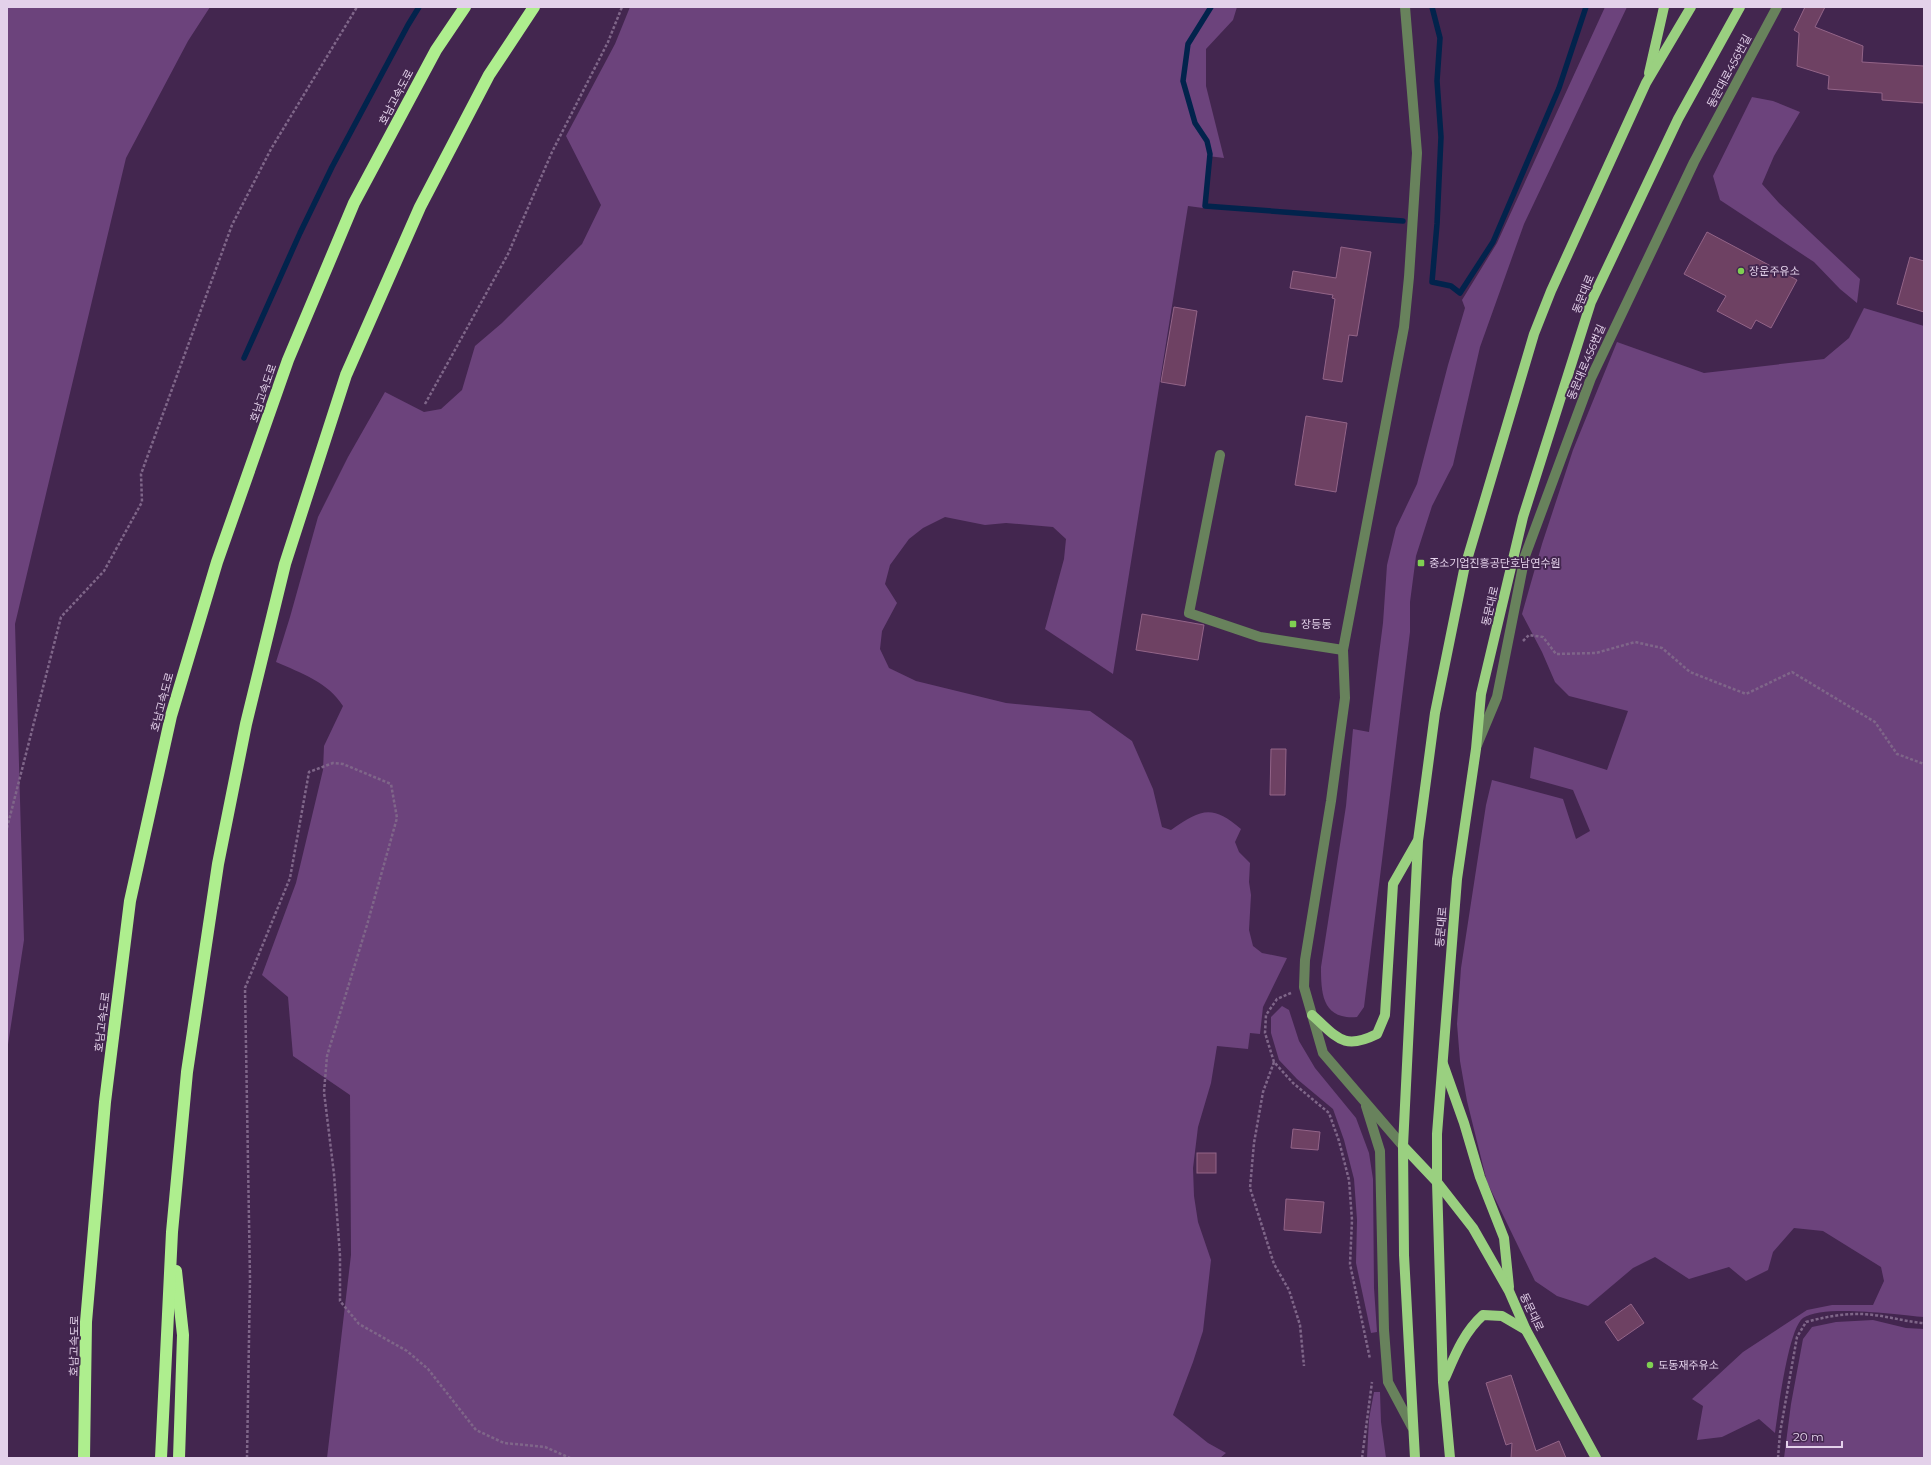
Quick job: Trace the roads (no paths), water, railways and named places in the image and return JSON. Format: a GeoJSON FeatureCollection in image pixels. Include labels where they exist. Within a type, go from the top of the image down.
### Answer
{"type":"FeatureCollection","features":[{"type":"Feature","properties":{"kind":"highway","name":"호남고속도로"},"geometry":{"type":"LineString","coordinates":[[84,1458],[86,1322],[105,1102],[130,902],[171,716],[217,562],[288,360],[354,203],[436,50],[465,7]]}},
{"type":"Feature","properties":{"kind":"highway"},"geometry":{"type":"LineString","coordinates":[[161,1458],[172,1232],[188,1072],[218,864],[246,724],[285,564],[346,375],[420,207],[490,75],[534,7]]}},
{"type":"Feature","properties":{"kind":"highway"},"geometry":{"type":"LineString","coordinates":[[172,1232],[183,1334],[179,1458]]}},
{"type":"Feature","properties":{"kind":"main road"},"geometry":{"type":"LineString","coordinates":[[1646,83],[1664,7]]}},
{"type":"Feature","properties":{"kind":"main road"},"geometry":{"type":"LineString","coordinates":[[1415,1458],[1412,1427],[1404,1255],[1403,1146],[1418,841],[1438,698],[1464,570],[1534,334],[1548,298],[1646,83],[1691,7]]}},
{"type":"Feature","properties":{"kind":"main road","name":"동문대로"},"geometry":{"type":"LineString","coordinates":[[1450,1458],[1444,1382],[1437,1182],[1437,1134],[1457,879],[1476,749],[1481,694],[1523,518],[1591,302],[1678,119],[1740,7]]}},
{"type":"Feature","properties":{"kind":"main road"},"geometry":{"type":"LineString","coordinates":[[1312,1015],[1340,1040],[1362,1042],[1378,1034],[1385,1015],[1393,884],[1418,841]]}},
{"type":"Feature","properties":{"kind":"main road"},"geometry":{"type":"LineString","coordinates":[[1442,1060],[1480,1177],[1504,1238],[1509,1291]]}},
{"type":"Feature","properties":{"kind":"main road","name":"동문대로"},"geometry":{"type":"LineString","coordinates":[[1403,1146],[1437,1182],[1473,1228],[1509,1291],[1526,1330],[1596,1458]]}},
{"type":"Feature","properties":{"kind":"main road"},"geometry":{"type":"LineString","coordinates":[[1444,1382],[1461,1342],[1472,1325],[1483,1315],[1502,1316],[1526,1330]]}},
{"type":"Feature","properties":{"kind":"street"},"geometry":{"type":"LineString","coordinates":[[1403,1146],[1323,1053],[1304,988],[1304,960],[1331,801],[1345,698],[1343,650],[1402,334],[1407,298],[1417,153],[1405,7]]}},
{"type":"Feature","properties":{"kind":"street","name":"동문대로456번길"},"geometry":{"type":"LineString","coordinates":[[1476,749],[1497,697],[1525,556],[1591,378],[1694,162],[1777,7]]}},
{"type":"Feature","properties":{"kind":"street"},"geometry":{"type":"LineString","coordinates":[[1220,455],[1188,613],[1260,637],[1343,650]]}},
{"type":"Feature","properties":{"kind":"street"},"geometry":{"type":"LineString","coordinates":[[1364,1100],[1380,1151],[1384,1330],[1388,1382],[1412,1427]]}},
{"type":"Feature","properties":{"kind":"waterway"},"geometry":{"type":"LineString","coordinates":[[244,358],[300,233],[332,167],[419,7]]}},
{"type":"Feature","properties":{"kind":"waterway"},"geometry":{"type":"LineString","coordinates":[[1211,7],[1188,44],[1183,81],[1195,123],[1207,141],[1210,154],[1205,206],[1403,221]]}},
{"type":"Feature","properties":{"kind":"waterway"},"geometry":{"type":"LineString","coordinates":[[1432,7],[1440,38],[1437,81],[1441,137],[1437,224],[1432,282],[1451,286],[1460,293],[1493,242],[1559,88],[1586,7]]}},
{"type":"Feature","properties":{"kind":"place","name":"장운주유소"},"geometry":{"type":"Point","coordinates":[1741,271]}},
{"type":"Feature","properties":{"kind":"place","name":"중소기업진흥공단호남연수원"},"geometry":{"type":"Point","coordinates":[1421,563]}},
{"type":"Feature","properties":{"kind":"place","name":"장등동"},"geometry":{"type":"Point","coordinates":[1293,624]}},
{"type":"Feature","properties":{"kind":"place","name":"도동재주유소"},"geometry":{"type":"Point","coordinates":[1650,1365]}}]}
